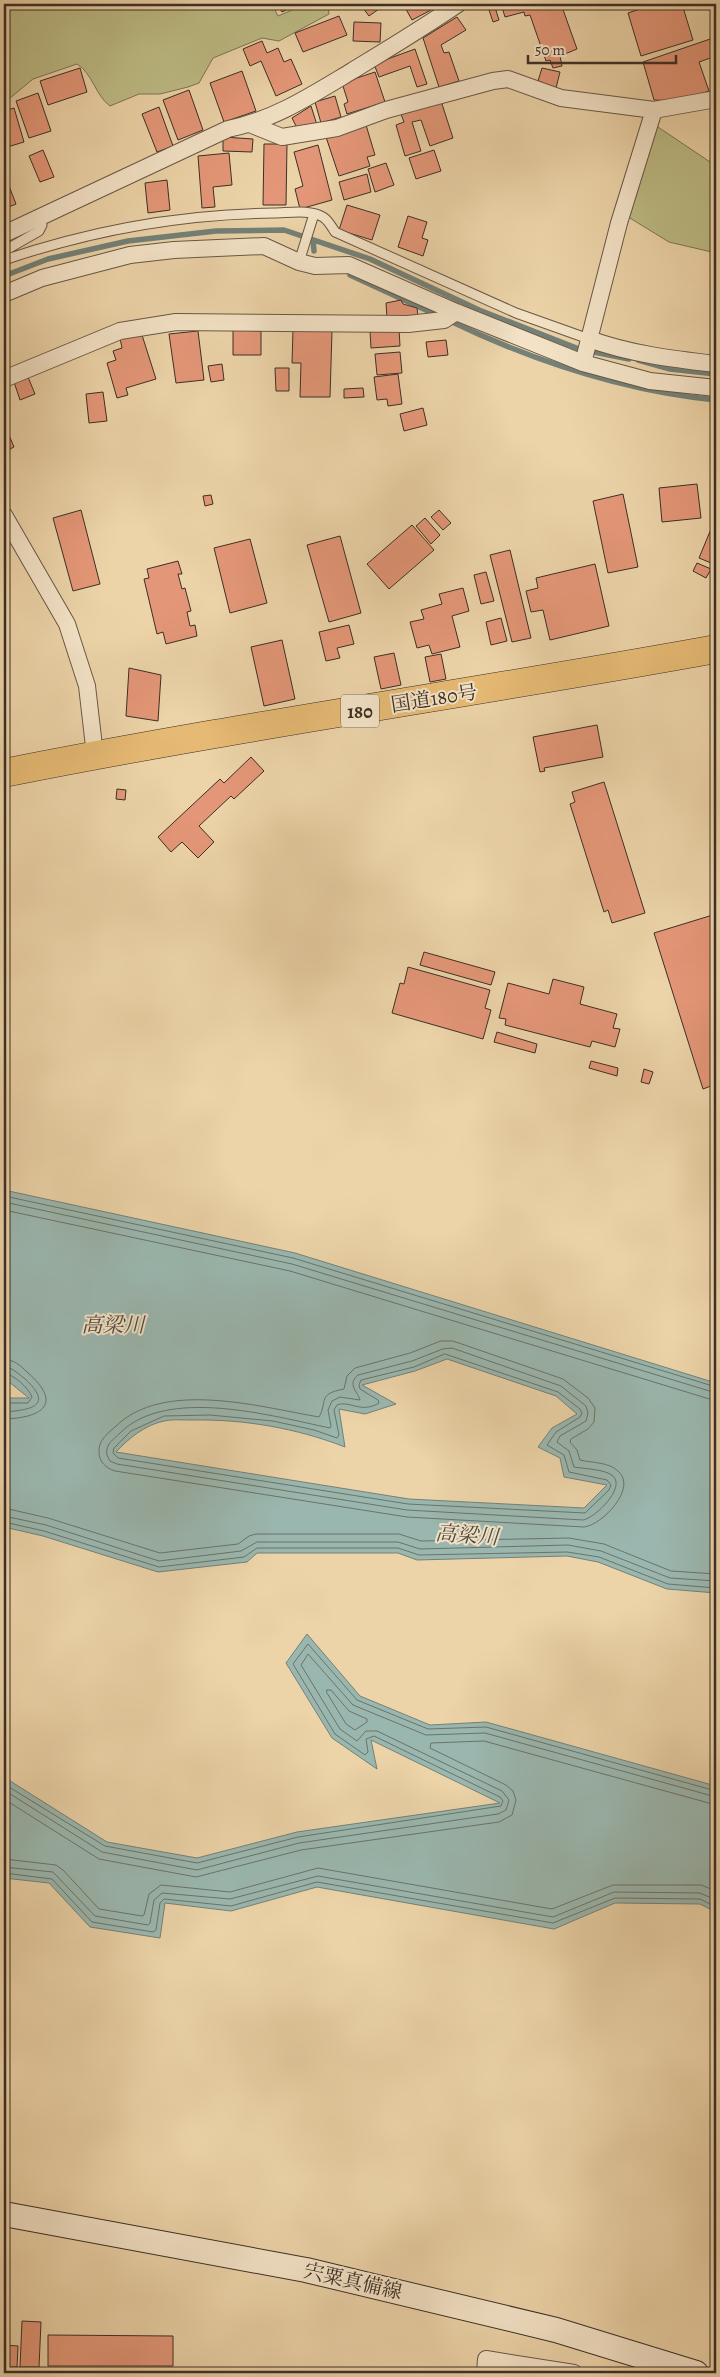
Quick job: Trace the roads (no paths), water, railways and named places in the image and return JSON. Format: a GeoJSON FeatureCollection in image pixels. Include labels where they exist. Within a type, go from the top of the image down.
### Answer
{"type":"FeatureCollection","features":[{"type":"Feature","properties":{"kind":"highway","name":"国道180号"},"geometry":{"type":"LineString","coordinates":[[4,773],[95,755],[528,683],[716,649]]}},
{"type":"Feature","properties":{"kind":"main road","name":"宍粟真備線"},"geometry":{"type":"LineString","coordinates":[[4,2214],[306,2270],[556,2330],[696,2373]]}},
{"type":"Feature","properties":{"kind":"street"},"geometry":{"type":"LineString","coordinates":[[4,234],[228,130],[252,124],[294,106],[423,28],[458,4]]}},
{"type":"Feature","properties":{"kind":"street"},"geometry":{"type":"LineString","coordinates":[[252,124],[282,137],[337,128],[386,110],[493,81],[508,79],[561,98],[654,110],[716,99]]}},
{"type":"Feature","properties":{"kind":"street"},"geometry":{"type":"LineString","coordinates":[[586,351],[619,224],[654,110]]}},
{"type":"Feature","properties":{"kind":"street"},"geometry":{"type":"LineString","coordinates":[[4,294],[42,278],[85,265],[130,255],[174,250],[264,246],[301,256],[315,266],[349,265],[451,316],[586,351],[650,381],[716,388]]}},
{"type":"Feature","properties":{"kind":"street"},"geometry":{"type":"LineString","coordinates":[[4,379],[120,331],[176,322],[408,324],[451,316]]}},
{"type":"Feature","properties":{"kind":"street"},"geometry":{"type":"LineString","coordinates":[[586,351],[611,347],[716,364]]}},
{"type":"Feature","properties":{"kind":"street"},"geometry":{"type":"LineString","coordinates":[[4,515],[68,624],[86,686],[95,755]]}},
{"type":"Feature","properties":{"kind":"street"},"geometry":{"type":"LineString","coordinates":[[485,2373],[486,2359],[574,2373]]}},
{"type":"Feature","properties":{"kind":"lane"},"geometry":{"type":"LineString","coordinates":[[4,256],[113,229],[170,219],[234,213],[308,212],[322,217],[335,232],[516,313],[586,351]]}},
{"type":"Feature","properties":{"kind":"lane"},"geometry":{"type":"LineString","coordinates":[[301,256],[314,214]]}},
{"type":"Feature","properties":{"kind":"lane"},"geometry":{"type":"LineString","coordinates":[[4,256],[38,231],[42,225],[39,218]]}},
{"type":"Feature","properties":{"kind":"water","name":"高梁川"},"geometry":{"type":"Polygon","coordinates":[[[4,1190],[295,1253],[716,1383],[716,1593],[667,1589],[598,1562],[567,1556],[417,1560],[398,1553],[257,1553],[247,1562],[158,1572],[43,1536],[4,1527],[4,1411],[7,1398],[29,1398],[4,1378],[4,1190]],[[447,1359],[415,1371],[362,1385],[396,1404],[365,1414],[339,1409],[345,1447],[326,1440],[270,1426],[231,1421],[167,1420],[144,1429],[116,1452],[409,1499],[584,1508],[607,1485],[564,1477],[560,1458],[538,1447],[552,1428],[577,1414],[556,1396],[447,1359]]]}},
{"type":"Feature","properties":{"kind":"water"},"geometry":{"type":"Polygon","coordinates":[[[307,1634],[360,1696],[430,1725],[486,1722],[716,1786],[716,1912],[700,1904],[615,1903],[554,1929],[317,1887],[231,1911],[165,1903],[160,1938],[90,1927],[49,1883],[4,1878],[4,1779],[7,1779],[107,1842],[197,1858],[297,1832],[500,1803],[371,1740],[377,1769],[332,1738],[286,1663],[307,1634]]]}},
{"type":"Feature","properties":{"kind":"waterway"},"geometry":{"type":"LineString","coordinates":[[4,276],[48,259],[128,241],[216,231],[284,230],[370,259],[479,310],[579,349],[629,359]]}},
{"type":"Feature","properties":{"kind":"waterway"},"geometry":{"type":"LineString","coordinates":[[313,240],[314,251]]}},
{"type":"Feature","properties":{"kind":"waterway"},"geometry":{"type":"LineString","coordinates":[[350,275],[439,316]]}},
{"type":"Feature","properties":{"kind":"waterway"},"geometry":{"type":"LineString","coordinates":[[448,320],[512,348],[579,372],[681,396],[716,400]]}},
{"type":"Feature","properties":{"kind":"waterway"},"geometry":{"type":"LineString","coordinates":[[638,360],[670,369],[716,374]]}}]}
